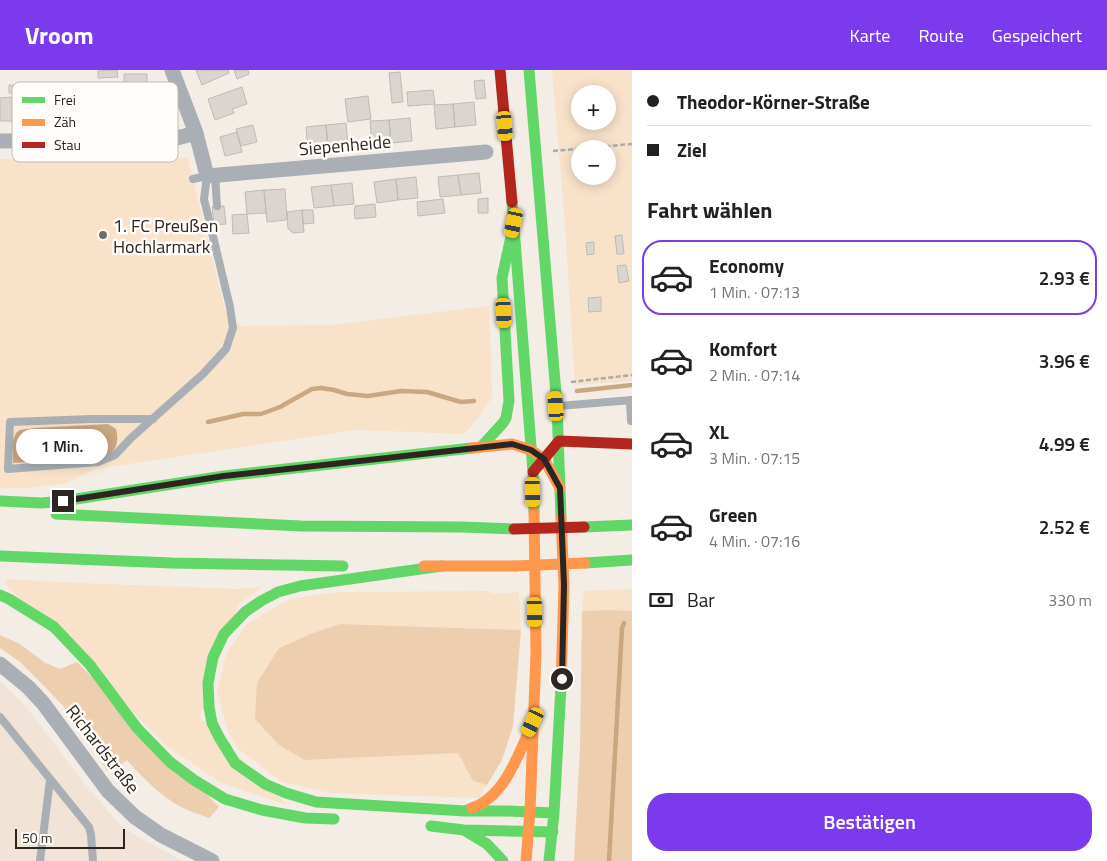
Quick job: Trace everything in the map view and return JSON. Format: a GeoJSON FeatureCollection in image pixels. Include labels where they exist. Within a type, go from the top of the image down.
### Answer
{"type":"FeatureCollection","features":[{"type":"Feature","properties":{"kind":"main road"},"geometry":{"type":"LineString","coordinates":[[500,70],[533,472],[536,652],[530,811],[526,861]]}},
{"type":"Feature","properties":{"kind":"main road"},"geometry":{"type":"LineString","coordinates":[[529,70],[559,441],[564,585],[563,660],[553,832],[549,861]]}},
{"type":"Feature","properties":{"kind":"main road"},"geometry":{"type":"LineString","coordinates":[[481,447],[503,423],[506,418],[509,401],[502,278],[514,223]]}},
{"type":"Feature","properties":{"kind":"main road"},"geometry":{"type":"LineString","coordinates":[[533,472],[559,441]]}},
{"type":"Feature","properties":{"kind":"main road"},"geometry":{"type":"LineString","coordinates":[[559,441],[632,444]]}},
{"type":"Feature","properties":{"kind":"main road"},"geometry":{"type":"LineString","coordinates":[[0,501],[63,501],[224,476],[512,444],[531,450],[544,459],[560,488]]}},
{"type":"Feature","properties":{"kind":"main road"},"geometry":{"type":"LineString","coordinates":[[0,512],[301,526],[584,528],[632,525]]}},
{"type":"Feature","properties":{"kind":"main road"},"geometry":{"type":"LineString","coordinates":[[0,556],[358,566],[515,566],[632,560]]}},
{"type":"Feature","properties":{"kind":"main road"},"geometry":{"type":"LineString","coordinates":[[442,566],[300,586],[278,592],[261,600],[245,612],[224,634],[213,657],[208,684],[209,707],[215,730],[235,763],[265,784],[316,802],[465,811],[554,813]]}},
{"type":"Feature","properties":{"kind":"main road"},"geometry":{"type":"LineString","coordinates":[[0,595],[54,627],[90,665],[137,728],[170,762],[194,780],[225,799],[262,810],[305,818],[342,820]]}},
{"type":"Feature","properties":{"kind":"main road"},"geometry":{"type":"LineString","coordinates":[[465,811],[486,802],[503,784],[533,722]]}},
{"type":"Feature","properties":{"kind":"main road"},"geometry":{"type":"LineString","coordinates":[[424,826],[464,830],[553,832]]}},
{"type":"Feature","properties":{"kind":"main road"},"geometry":{"type":"LineString","coordinates":[[464,830],[487,844],[503,861]]}},
{"type":"Feature","properties":{"kind":"street"},"geometry":{"type":"LineString","coordinates":[[172,70],[177,82]]}},
{"type":"Feature","properties":{"kind":"street"},"geometry":{"type":"LineString","coordinates":[[178,86],[196,133],[205,177]]}},
{"type":"Feature","properties":{"kind":"street"},"geometry":{"type":"LineString","coordinates":[[178,138],[196,133]]}},
{"type":"Feature","properties":{"kind":"street","name":"Siepenheide"},"geometry":{"type":"LineString","coordinates":[[205,177],[486,152]]}},
{"type":"Feature","properties":{"kind":"street","name":"Richardstraße"},"geometry":{"type":"LineString","coordinates":[[0,664],[43,703],[108,791],[162,835],[212,861]]}},
{"type":"Feature","properties":{"kind":"lane"},"geometry":{"type":"LineString","coordinates":[[205,177],[217,206]]}},
{"type":"Feature","properties":{"kind":"lane"},"geometry":{"type":"LineString","coordinates":[[153,419],[10,422],[8,469],[98,462],[115,455],[203,374],[226,349],[233,328],[230,307],[204,199],[205,177]]}},
{"type":"Feature","properties":{"kind":"lane"},"geometry":{"type":"LineString","coordinates":[[556,406],[631,400],[632,421]]}},
{"type":"Feature","properties":{"kind":"lane"},"geometry":{"type":"LineString","coordinates":[[0,718],[89,827],[93,861]]}},
{"type":"Feature","properties":{"kind":"lane"},"geometry":{"type":"LineString","coordinates":[[40,861],[50,780]]}},
{"type":"Feature","properties":{"kind":"path"},"geometry":{"type":"LineString","coordinates":[[554,151],[632,144]]}},
{"type":"Feature","properties":{"kind":"path"},"geometry":{"type":"LineString","coordinates":[[555,383],[632,375]]}},
{"type":"Feature","properties":{"kind":"shaded area"},"geometry":{"type":"Polygon","coordinates":[[[552,70],[632,70],[632,381],[575,385],[565,225],[552,70]]]}},
{"type":"Feature","properties":{"kind":"shaded area"},"geometry":{"type":"Polygon","coordinates":[[[178,158],[188,158],[225,310],[241,326],[332,325],[489,306],[492,397],[480,416],[464,434],[356,430],[95,469],[67,483],[27,488],[0,488],[0,159],[12,159],[12,162],[178,162],[178,158]]]}},
{"type":"Feature","properties":{"kind":"shaded area"},"geometry":{"type":"Polygon","coordinates":[[[108,424],[116,429],[117,441],[115,449],[105,456],[13,463],[13,441],[16,433],[20,430],[108,424]]]}},
{"type":"Feature","properties":{"kind":"shaded area"},"geometry":{"type":"Polygon","coordinates":[[[7,579],[237,589],[262,587],[238,605],[200,717],[287,805],[221,783],[165,745],[6,585],[7,579]]]}},
{"type":"Feature","properties":{"kind":"shaded area"},"geometry":{"type":"Polygon","coordinates":[[[632,589],[632,611],[582,611],[584,591],[632,589]]]}},
{"type":"Feature","properties":{"kind":"shaded area"},"geometry":{"type":"Polygon","coordinates":[[[490,591],[490,594],[519,592],[521,630],[340,624],[313,633],[279,648],[305,760],[458,753],[473,781],[487,785],[479,798],[330,793],[282,782],[237,748],[227,729],[217,690],[227,652],[247,624],[289,599],[337,592],[490,591]]]}},
{"type":"Feature","properties":{"kind":"shaded area"},"geometry":{"type":"Polygon","coordinates":[[[582,611],[632,611],[632,861],[574,861],[580,746],[582,611]]]}},
{"type":"Feature","properties":{"kind":"shaded area"},"geometry":{"type":"Polygon","coordinates":[[[340,624],[521,630],[513,726],[502,760],[487,785],[473,781],[458,753],[305,760],[279,745],[255,719],[257,683],[279,648],[313,633],[340,624]]]}},
{"type":"Feature","properties":{"kind":"shaded area"},"geometry":{"type":"Polygon","coordinates":[[[0,635],[20,644],[44,662],[60,669],[77,662],[219,807],[209,818],[187,810],[162,794],[127,760],[117,768],[107,771],[74,717],[20,662],[0,648],[0,635]]]}},
{"type":"Feature","properties":{"kind":"shaded area"},"geometry":{"type":"Polygon","coordinates":[[[0,681],[26,707],[81,779],[120,825],[183,861],[0,861],[0,681]]]}},
{"type":"Feature","properties":{"kind":"building"},"geometry":{"type":"Polygon","coordinates":[[[117,70],[118,77],[98,78],[98,71],[117,70]]]}},
{"type":"Feature","properties":{"kind":"building"},"geometry":{"type":"Polygon","coordinates":[[[196,70],[228,70],[229,73],[202,85],[196,70]]]}},
{"type":"Feature","properties":{"kind":"building"},"geometry":{"type":"Polygon","coordinates":[[[234,70],[248,70],[249,74],[237,79],[234,70]]]}},
{"type":"Feature","properties":{"kind":"building"},"geometry":{"type":"Polygon","coordinates":[[[400,72],[403,102],[392,103],[389,73],[400,72]]]}},
{"type":"Feature","properties":{"kind":"building"},"geometry":{"type":"Polygon","coordinates":[[[124,74],[147,74],[147,82],[124,82],[124,74]]]}},
{"type":"Feature","properties":{"kind":"building"},"geometry":{"type":"Polygon","coordinates":[[[484,80],[486,98],[476,99],[474,81],[484,80]]]}},
{"type":"Feature","properties":{"kind":"building"},"geometry":{"type":"Polygon","coordinates":[[[9,85],[12,85],[12,93],[9,93],[9,85]]]}},
{"type":"Feature","properties":{"kind":"building"},"geometry":{"type":"Polygon","coordinates":[[[242,87],[247,104],[232,109],[234,113],[215,120],[208,99],[242,87]]]}},
{"type":"Feature","properties":{"kind":"building"},"geometry":{"type":"Polygon","coordinates":[[[433,90],[435,104],[408,106],[407,92],[433,90]]]}},
{"type":"Feature","properties":{"kind":"building"},"geometry":{"type":"Polygon","coordinates":[[[368,96],[371,119],[348,122],[345,99],[368,96]]]}},
{"type":"Feature","properties":{"kind":"building"},"geometry":{"type":"Polygon","coordinates":[[[12,97],[12,121],[0,121],[0,98],[12,97]]]}},
{"type":"Feature","properties":{"kind":"building"},"geometry":{"type":"Polygon","coordinates":[[[474,102],[476,125],[455,127],[453,104],[474,102]]]}},
{"type":"Feature","properties":{"kind":"building"},"geometry":{"type":"Polygon","coordinates":[[[453,104],[455,127],[436,129],[434,105],[453,104]]]}},
{"type":"Feature","properties":{"kind":"building"},"geometry":{"type":"Polygon","coordinates":[[[410,118],[412,141],[391,143],[389,120],[410,118]]]}},
{"type":"Feature","properties":{"kind":"building"},"geometry":{"type":"Polygon","coordinates":[[[389,120],[391,143],[372,145],[370,121],[389,120]]]}},
{"type":"Feature","properties":{"kind":"building"},"geometry":{"type":"Polygon","coordinates":[[[346,123],[348,146],[328,148],[326,125],[346,123]]]}},
{"type":"Feature","properties":{"kind":"building"},"geometry":{"type":"Polygon","coordinates":[[[253,125],[257,142],[241,146],[236,129],[253,125]]]}},
{"type":"Feature","properties":{"kind":"building"},"geometry":{"type":"Polygon","coordinates":[[[326,125],[328,148],[308,150],[306,127],[326,125]]]}},
{"type":"Feature","properties":{"kind":"building"},"geometry":{"type":"Polygon","coordinates":[[[237,132],[242,152],[225,156],[220,137],[237,132]]]}},
{"type":"Feature","properties":{"kind":"building"},"geometry":{"type":"Polygon","coordinates":[[[479,173],[481,193],[461,195],[458,175],[479,173]]]}},
{"type":"Feature","properties":{"kind":"building"},"geometry":{"type":"Polygon","coordinates":[[[458,175],[461,195],[440,197],[438,177],[458,175]]]}},
{"type":"Feature","properties":{"kind":"building"},"geometry":{"type":"Polygon","coordinates":[[[416,177],[418,198],[398,200],[396,179],[416,177]]]}},
{"type":"Feature","properties":{"kind":"building"},"geometry":{"type":"Polygon","coordinates":[[[396,179],[398,200],[377,203],[374,182],[396,179]]]}},
{"type":"Feature","properties":{"kind":"building"},"geometry":{"type":"Polygon","coordinates":[[[352,183],[354,204],[334,206],[331,185],[352,183]]]}},
{"type":"Feature","properties":{"kind":"building"},"geometry":{"type":"Polygon","coordinates":[[[331,185],[334,206],[314,208],[311,187],[331,185]]]}},
{"type":"Feature","properties":{"kind":"building"},"geometry":{"type":"Polygon","coordinates":[[[285,189],[287,219],[267,222],[264,190],[285,189]]]}},
{"type":"Feature","properties":{"kind":"building"},"geometry":{"type":"Polygon","coordinates":[[[264,190],[266,213],[247,214],[245,192],[264,190]]]}},
{"type":"Feature","properties":{"kind":"building"},"geometry":{"type":"Polygon","coordinates":[[[488,198],[488,213],[478,213],[478,199],[488,198]]]}},
{"type":"Feature","properties":{"kind":"building"},"geometry":{"type":"Polygon","coordinates":[[[443,199],[445,213],[418,216],[417,202],[443,199]]]}},
{"type":"Feature","properties":{"kind":"building"},"geometry":{"type":"Polygon","coordinates":[[[375,204],[376,217],[355,219],[355,206],[375,204]]]}},
{"type":"Feature","properties":{"kind":"building"},"geometry":{"type":"Polygon","coordinates":[[[224,206],[226,224],[214,225],[212,207],[224,206]]]}},
{"type":"Feature","properties":{"kind":"building"},"geometry":{"type":"Polygon","coordinates":[[[302,210],[304,232],[293,233],[288,229],[287,212],[302,210]]]}},
{"type":"Feature","properties":{"kind":"building"},"geometry":{"type":"Polygon","coordinates":[[[302,210],[313,210],[314,223],[303,224],[302,210]]]}},
{"type":"Feature","properties":{"kind":"building"},"geometry":{"type":"Polygon","coordinates":[[[247,214],[249,233],[233,234],[232,215],[247,214]]]}},
{"type":"Feature","properties":{"kind":"building"},"geometry":{"type":"Polygon","coordinates":[[[622,235],[624,254],[617,254],[615,236],[622,235]]]}},
{"type":"Feature","properties":{"kind":"building"},"geometry":{"type":"Polygon","coordinates":[[[594,242],[594,254],[587,255],[586,243],[594,242]]]}},
{"type":"Feature","properties":{"kind":"building"},"geometry":{"type":"Polygon","coordinates":[[[626,265],[629,281],[619,283],[617,266],[626,265]]]}},
{"type":"Feature","properties":{"kind":"building"},"geometry":{"type":"Polygon","coordinates":[[[601,297],[601,311],[589,312],[588,298],[601,297]]]}},
{"type":"Feature","properties":{"kind":"waterway"},"geometry":{"type":"LineString","coordinates":[[577,391],[632,385]]}},
{"type":"Feature","properties":{"kind":"waterway"},"geometry":{"type":"LineString","coordinates":[[208,422],[243,414],[261,414],[280,407],[312,389],[321,388],[347,394],[368,396],[401,391],[427,392],[461,402],[474,401]]}},
{"type":"Feature","properties":{"kind":"waterway"},"geometry":{"type":"LineString","coordinates":[[609,861],[622,628],[624,623]]}},
{"type":"Feature","properties":{"kind":"traffic: fast"},"geometry":{"type":"LineString","coordinates":[[529,70],[557,406],[561,518]]}},
{"type":"Feature","properties":{"kind":"traffic: fast"},"geometry":{"type":"LineString","coordinates":[[512,202],[533,472],[534,512]]}},
{"type":"Feature","properties":{"kind":"traffic: fast"},"geometry":{"type":"LineString","coordinates":[[481,447],[503,423],[506,418],[509,401],[502,278],[514,223]]}},
{"type":"Feature","properties":{"kind":"traffic: fast"},"geometry":{"type":"LineString","coordinates":[[0,501],[42,503],[63,501],[224,476],[472,448]]}},
{"type":"Feature","properties":{"kind":"traffic: fast"},"geometry":{"type":"LineString","coordinates":[[56,514],[301,526],[514,529]]}},
{"type":"Feature","properties":{"kind":"traffic: fast"},"geometry":{"type":"LineString","coordinates":[[584,527],[632,525]]}},
{"type":"Feature","properties":{"kind":"traffic: fast"},"geometry":{"type":"LineString","coordinates":[[0,556],[172,563],[343,566]]}},
{"type":"Feature","properties":{"kind":"traffic: fast"},"geometry":{"type":"LineString","coordinates":[[585,563],[632,560]]}},
{"type":"Feature","properties":{"kind":"traffic: fast"},"geometry":{"type":"LineString","coordinates":[[442,566],[300,586],[278,592],[261,601],[245,612],[224,634],[213,657],[208,683],[209,707],[212,723],[235,763],[265,784],[286,793],[316,802],[465,811],[472,808]]}},
{"type":"Feature","properties":{"kind":"traffic: fast"},"geometry":{"type":"LineString","coordinates":[[0,595],[54,627],[90,665],[137,728],[170,762],[194,780],[225,799],[262,810],[305,818],[334,819]]}},
{"type":"Feature","properties":{"kind":"traffic: fast"},"geometry":{"type":"LineString","coordinates":[[549,861],[554,813],[561,686]]}},
{"type":"Feature","properties":{"kind":"traffic: fast"},"geometry":{"type":"LineString","coordinates":[[467,811],[554,813]]}},
{"type":"Feature","properties":{"kind":"traffic: fast"},"geometry":{"type":"LineString","coordinates":[[431,826],[464,830],[553,832]]}},
{"type":"Feature","properties":{"kind":"traffic: fast"},"geometry":{"type":"LineString","coordinates":[[464,830],[487,844],[503,861]]}},
{"type":"Feature","properties":{"kind":"traffic: slow"},"geometry":{"type":"LineString","coordinates":[[472,448],[512,444],[531,450],[544,459],[560,488]]}},
{"type":"Feature","properties":{"kind":"traffic: slow"},"geometry":{"type":"LineString","coordinates":[[526,861],[530,811],[536,652],[534,512]]}},
{"type":"Feature","properties":{"kind":"traffic: slow"},"geometry":{"type":"LineString","coordinates":[[561,518],[564,585],[561,686]]}},
{"type":"Feature","properties":{"kind":"traffic: slow"},"geometry":{"type":"LineString","coordinates":[[515,566],[585,563]]}},
{"type":"Feature","properties":{"kind":"traffic: slow"},"geometry":{"type":"LineString","coordinates":[[424,566],[515,566]]}},
{"type":"Feature","properties":{"kind":"traffic: slow"},"geometry":{"type":"LineString","coordinates":[[472,808],[494,794],[503,783],[517,759],[533,722]]}},
{"type":"Feature","properties":{"kind":"traffic: jam"},"geometry":{"type":"LineString","coordinates":[[500,70],[512,202]]}},
{"type":"Feature","properties":{"kind":"traffic: jam"},"geometry":{"type":"LineString","coordinates":[[533,472],[559,441],[632,444]]}},
{"type":"Feature","properties":{"kind":"traffic: jam"},"geometry":{"type":"LineString","coordinates":[[514,529],[584,527]]}},
{"type":"Feature","properties":{"kind":"place","name":"1. FC Preußen Hochlarmark"},"geometry":{"type":"Point","coordinates":[103,235]}},
{"type":"Feature","properties":{"kind":"route"},"geometry":{"type":"LineString","coordinates":[[63,501],[224,476],[512,444],[531,450],[544,459],[560,488],[564,585],[562,679]]}}]}
